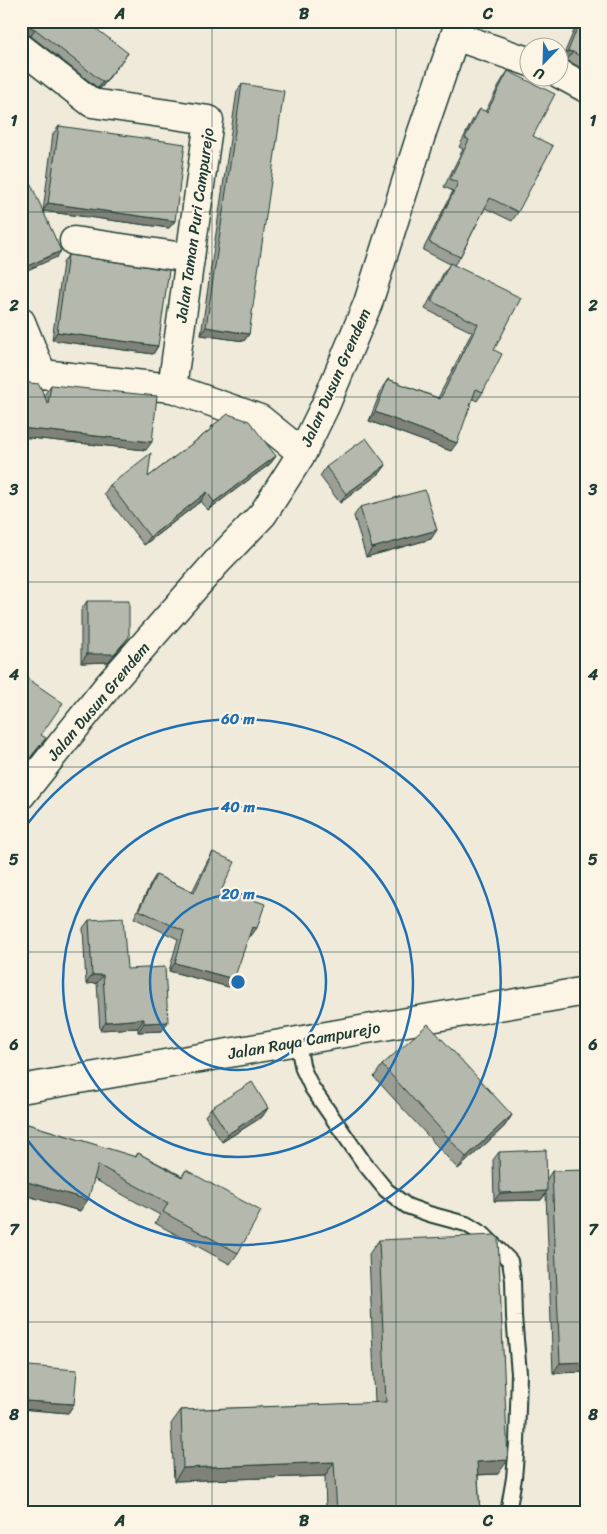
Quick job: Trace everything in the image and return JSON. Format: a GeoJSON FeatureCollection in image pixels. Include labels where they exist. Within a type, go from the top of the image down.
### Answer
{"type":"FeatureCollection","features":[{"type":"Feature","properties":{"kind":"street"},"geometry":{"type":"LineString","coordinates":[[458,28],[520,57]]}},
{"type":"Feature","properties":{"kind":"street","name":"Jalan Dusun Grendem"},"geometry":{"type":"LineString","coordinates":[[21,795],[108,686],[216,563],[263,514],[302,453],[325,406],[368,303],[422,132],[458,28]]}},
{"type":"Feature","properties":{"kind":"street","name":"Jalan Taman Puri Campurejo"},"geometry":{"type":"LineString","coordinates":[[21,48],[92,103],[209,120],[172,388]]}},
{"type":"Feature","properties":{"kind":"street"},"geometry":{"type":"LineString","coordinates":[[570,79],[586,88]]}},
{"type":"Feature","properties":{"kind":"street"},"geometry":{"type":"LineString","coordinates":[[74,241],[190,258]]}},
{"type":"Feature","properties":{"kind":"street"},"geometry":{"type":"LineString","coordinates":[[21,322],[32,374],[172,388],[260,419],[302,453]]}},
{"type":"Feature","properties":{"kind":"street","name":"Jalan Raya Campurejo"},"geometry":{"type":"LineString","coordinates":[[21,1089],[586,991]]}},
{"type":"Feature","properties":{"kind":"lane"},"geometry":{"type":"LineString","coordinates":[[297,1042],[303,1069],[312,1088],[364,1163],[386,1190],[407,1206],[466,1224],[484,1235],[510,1261],[519,1373],[517,1443],[508,1513]]}},
{"type":"Feature","properties":{"kind":"building"},"geometry":{"type":"Polygon","coordinates":[[[21,21],[86,21],[128,53],[105,82],[103,82],[35,29],[28,26],[22,27],[21,21]]]}},
{"type":"Feature","properties":{"kind":"building"},"geometry":{"type":"Polygon","coordinates":[[[580,21],[586,21],[586,60],[570,51],[570,46],[580,21]]]}},
{"type":"Feature","properties":{"kind":"building"},"geometry":{"type":"Polygon","coordinates":[[[508,71],[520,77],[520,88],[543,88],[555,94],[533,136],[553,146],[518,212],[490,198],[460,257],[429,242],[458,183],[450,179],[469,140],[465,138],[480,109],[487,112],[508,71]]]}},
{"type":"Feature","properties":{"kind":"building"},"geometry":{"type":"Polygon","coordinates":[[[242,84],[284,91],[249,334],[206,327],[242,84]]]}},
{"type":"Feature","properties":{"kind":"building"},"geometry":{"type":"Polygon","coordinates":[[[59,126],[185,144],[175,221],[48,203],[59,126]]]}},
{"type":"Feature","properties":{"kind":"building"},"geometry":{"type":"Polygon","coordinates":[[[21,162],[61,251],[21,269],[21,162]]]}},
{"type":"Feature","properties":{"kind":"building"},"geometry":{"type":"Polygon","coordinates":[[[68,255],[169,270],[158,346],[57,332],[68,255]]]}},
{"type":"Feature","properties":{"kind":"building"},"geometry":{"type":"Polygon","coordinates":[[[450,263],[521,298],[494,350],[502,354],[483,392],[476,389],[457,443],[375,412],[388,379],[440,399],[478,324],[431,301],[450,263]]]}},
{"type":"Feature","properties":{"kind":"building"},"geometry":{"type":"Polygon","coordinates":[[[21,382],[39,384],[48,404],[51,385],[157,396],[152,442],[21,428],[21,382]]]}},
{"type":"Feature","properties":{"kind":"building"},"geometry":{"type":"Polygon","coordinates":[[[228,414],[249,421],[276,456],[214,502],[207,492],[150,537],[110,485],[151,453],[148,477],[214,427],[212,426],[228,414]]]}},
{"type":"Feature","properties":{"kind":"building"},"geometry":{"type":"Polygon","coordinates":[[[366,438],[386,465],[346,494],[326,467],[366,438]]]}},
{"type":"Feature","properties":{"kind":"building"},"geometry":{"type":"Polygon","coordinates":[[[425,490],[437,530],[372,548],[360,507],[425,490]]]}},
{"type":"Feature","properties":{"kind":"building"},"geometry":{"type":"Polygon","coordinates":[[[87,601],[129,601],[129,637],[114,654],[87,654],[87,601]]]}},
{"type":"Feature","properties":{"kind":"building"},"geometry":{"type":"Polygon","coordinates":[[[21,674],[63,703],[41,735],[46,738],[21,769],[21,674]]]}},
{"type":"Feature","properties":{"kind":"building"},"geometry":{"type":"Polygon","coordinates":[[[213,852],[235,862],[222,889],[265,904],[257,928],[252,927],[234,979],[175,963],[184,931],[139,910],[156,875],[194,893],[213,852]]]}},
{"type":"Feature","properties":{"kind":"building"},"geometry":{"type":"Polygon","coordinates":[[[123,918],[127,969],[165,967],[168,1022],[144,1023],[144,1019],[106,1022],[103,975],[92,975],[89,920],[123,918]]]}},
{"type":"Feature","properties":{"kind":"building"},"geometry":{"type":"Polygon","coordinates":[[[428,1024],[512,1115],[466,1157],[382,1065],[428,1024]]]}},
{"type":"Feature","properties":{"kind":"building"},"geometry":{"type":"Polygon","coordinates":[[[252,1082],[268,1108],[228,1134],[211,1108],[252,1082]]]}},
{"type":"Feature","properties":{"kind":"building"},"geometry":{"type":"Polygon","coordinates":[[[21,1122],[136,1157],[138,1153],[182,1177],[186,1170],[261,1211],[238,1253],[163,1212],[168,1203],[98,1165],[88,1200],[21,1180],[21,1122]]]}},
{"type":"Feature","properties":{"kind":"building"},"geometry":{"type":"Polygon","coordinates":[[[546,1150],[547,1191],[500,1193],[499,1152],[546,1150]]]}},
{"type":"Feature","properties":{"kind":"building"},"geometry":{"type":"Polygon","coordinates":[[[586,1170],[586,1362],[560,1363],[552,1171],[586,1170]]]}},
{"type":"Feature","properties":{"kind":"building"},"geometry":{"type":"Polygon","coordinates":[[[495,1235],[498,1238],[508,1460],[477,1462],[480,1513],[337,1513],[334,1462],[183,1468],[181,1410],[386,1402],[379,1240],[495,1235]]]}},
{"type":"Feature","properties":{"kind":"building"},"geometry":{"type":"Polygon","coordinates":[[[28,1366],[77,1370],[74,1404],[26,1401],[28,1366]]]}}]}
